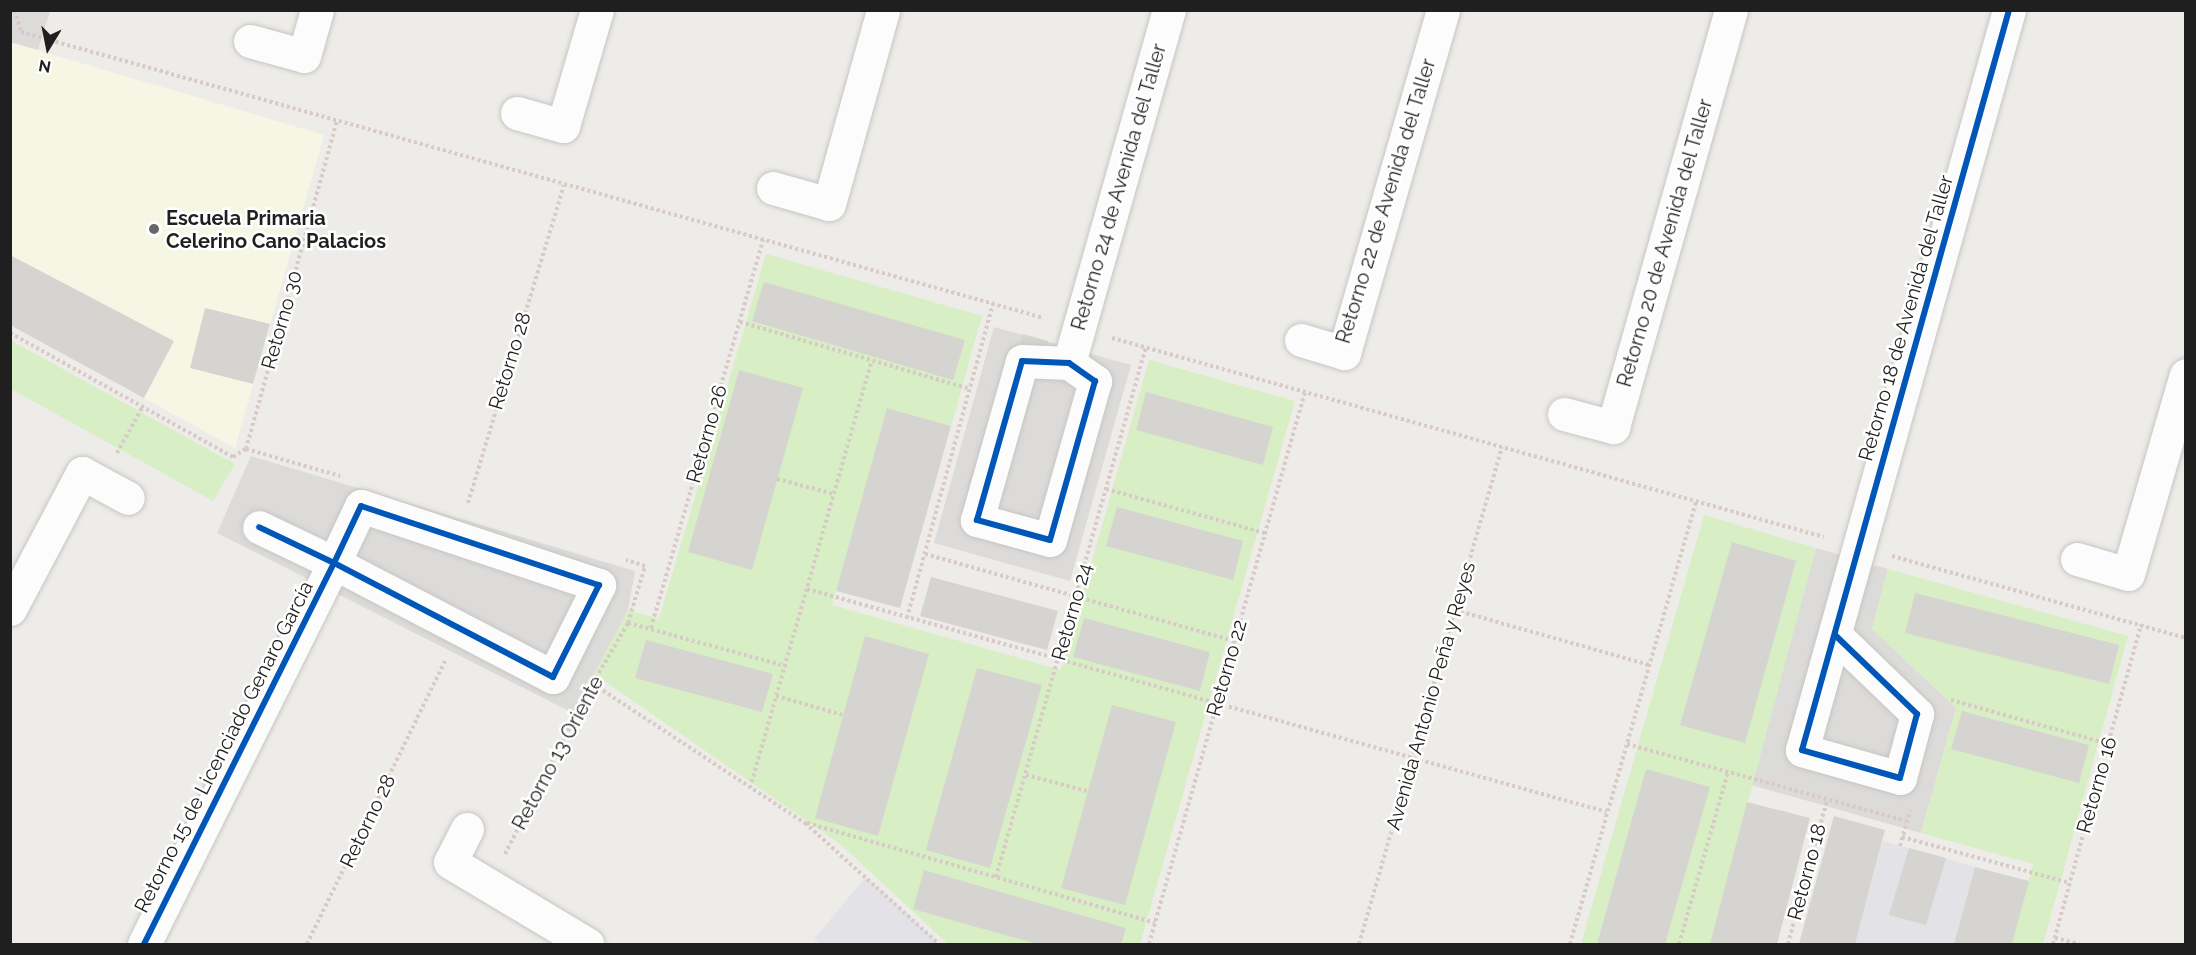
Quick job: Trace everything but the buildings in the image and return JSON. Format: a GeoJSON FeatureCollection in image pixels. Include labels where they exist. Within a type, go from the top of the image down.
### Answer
{"type":"FeatureCollection","features":[{"type":"Feature","properties":{"kind":"street"},"geometry":{"type":"LineString","coordinates":[[250,41],[304,56],[317,10]]}},
{"type":"Feature","properties":{"kind":"street"},"geometry":{"type":"LineString","coordinates":[[517,113],[563,126],[597,10]]}},
{"type":"Feature","properties":{"kind":"street"},"geometry":{"type":"LineString","coordinates":[[773,188],[829,204],[883,10]]}},
{"type":"Feature","properties":{"kind":"street","name":"Retorno 24 de Avenida del Taller"},"geometry":{"type":"LineString","coordinates":[[1069,363],[1168,10]]}},
{"type":"Feature","properties":{"kind":"street","name":"Retorno 22 de Avenida del Taller"},"geometry":{"type":"LineString","coordinates":[[1301,340],[1344,353],[1443,10]]}},
{"type":"Feature","properties":{"kind":"street","name":"Retorno 20 de Avenida del Taller"},"geometry":{"type":"LineString","coordinates":[[1564,414],[1613,428],[1731,10]]}},
{"type":"Feature","properties":{"kind":"street","name":"Retorno 18 de Avenida del Taller"},"geometry":{"type":"LineString","coordinates":[[1835,635],[2009,10]]}},
{"type":"Feature","properties":{"kind":"street"},"geometry":{"type":"LineString","coordinates":[[1022,361],[1069,363],[1095,381],[1050,540],[977,520],[1022,361]]}},
{"type":"Feature","properties":{"kind":"street"},"geometry":{"type":"LineString","coordinates":[[2077,559],[2128,574],[2186,375]]}},
{"type":"Feature","properties":{"kind":"street"},"geometry":{"type":"LineString","coordinates":[[10,609],[82,473],[115,490]]}},
{"type":"Feature","properties":{"kind":"street","name":"Retorno 15 de Licenciado Genaro García"},"geometry":{"type":"LineString","coordinates":[[144,945],[334,563],[361,506],[599,585],[553,677],[334,563],[259,527]]}},
{"type":"Feature","properties":{"kind":"street"},"geometry":{"type":"LineString","coordinates":[[467,829],[450,862],[490,884],[587,945]]}},
{"type":"Feature","properties":{"kind":"path"},"geometry":{"type":"LineString","coordinates":[[907,618],[993,304]]}},
{"type":"Feature","properties":{"kind":"path"},"geometry":{"type":"LineString","coordinates":[[740,322],[970,389]]}},
{"type":"Feature","properties":{"kind":"path"},"geometry":{"type":"LineString","coordinates":[[10,333],[143,406],[115,490]]}},
{"type":"Feature","properties":{"kind":"path"},"geometry":{"type":"LineString","coordinates":[[750,788],[872,362]]}},
{"type":"Feature","properties":{"kind":"path"},"geometry":{"type":"LineString","coordinates":[[777,479],[834,495]]}},
{"type":"Feature","properties":{"kind":"path"},"geometry":{"type":"LineString","coordinates":[[1106,489],[1265,533]]}},
{"type":"Feature","properties":{"kind":"path"},"geometry":{"type":"LineString","coordinates":[[1570,945],[1696,501]]}},
{"type":"Feature","properties":{"kind":"path"},"geometry":{"type":"LineString","coordinates":[[924,554],[1234,641]]}},
{"type":"Feature","properties":{"kind":"path"},"geometry":{"type":"LineString","coordinates":[[807,589],[1607,812]]}},
{"type":"Feature","properties":{"kind":"path"},"geometry":{"type":"LineString","coordinates":[[1455,610],[1650,665]]}},
{"type":"Feature","properties":{"kind":"path"},"geometry":{"type":"LineString","coordinates":[[651,628],[785,666]]}},
{"type":"Feature","properties":{"kind":"path"},"geometry":{"type":"LineString","coordinates":[[593,684],[805,823],[939,945]]}},
{"type":"Feature","properties":{"kind":"path"},"geometry":{"type":"LineString","coordinates":[[776,696],[843,715]]}},
{"type":"Feature","properties":{"kind":"path"},"geometry":{"type":"LineString","coordinates":[[1943,698],[2109,744]]}},
{"type":"Feature","properties":{"kind":"path"},"geometry":{"type":"LineString","coordinates":[[1627,744],[1827,801],[1907,821]]}},
{"type":"Feature","properties":{"kind":"path"},"geometry":{"type":"LineString","coordinates":[[1679,945],[1728,772]]}},
{"type":"Feature","properties":{"kind":"path"},"geometry":{"type":"LineString","coordinates":[[1026,775],[1088,791]]}},
{"type":"Feature","properties":{"kind":"path"},"geometry":{"type":"LineString","coordinates":[[805,823],[1155,923]]}},
{"type":"Feature","properties":{"kind":"path"},"geometry":{"type":"LineString","coordinates":[[1902,837],[2070,883]]}},
{"type":"Feature","properties":{"kind":"path"},"geometry":{"type":"LineString","coordinates":[[2055,938],[2061,945]]}},
{"type":"Feature","properties":{"kind":"path"},"geometry":{"type":"LineString","coordinates":[[2055,938],[2079,945]]}},
{"type":"Feature","properties":{"kind":"shaded area"},"geometry":{"type":"Polygon","coordinates":[[[10,11],[50,11],[38,50],[11,42],[10,11]]]}},
{"type":"Feature","properties":{"kind":"shaded area","name":"Escuela Primaria Celerino Cano Palacios"},"geometry":{"type":"Polygon","coordinates":[[[10,42],[324,135],[235,448],[11,325],[10,42]]]}},
{"type":"Feature","properties":{"kind":"shaded area"},"geometry":{"type":"Polygon","coordinates":[[[994,327],[1131,365],[1070,581],[934,543],[994,327]]]}},
{"type":"Feature","properties":{"kind":"shaded area"},"geometry":{"type":"Polygon","coordinates":[[[251,456],[635,571],[628,610],[573,713],[217,533],[251,456]]]}},
{"type":"Feature","properties":{"kind":"shaded area"},"geometry":{"type":"Polygon","coordinates":[[[1816,548],[1888,569],[1872,629],[1956,708],[1921,833],[1751,785],[1816,548]]]}},
{"type":"Feature","properties":{"kind":"shaded area"},"geometry":{"type":"Polygon","coordinates":[[[1883,841],[1975,867],[1954,944],[1855,944],[1883,841]]]}},
{"type":"Feature","properties":{"kind":"shaded area"},"geometry":{"type":"Polygon","coordinates":[[[866,877],[939,944],[820,944],[814,939],[866,877]]]}},
{"type":"Feature","properties":{"kind":"green space"},"geometry":{"type":"Polygon","coordinates":[[[766,254],[982,316],[951,426],[887,408],[832,605],[1061,670],[1149,360],[1295,401],[1140,944],[948,944],[840,844],[594,674],[628,610],[659,619],[766,254]]]}},
{"type":"Feature","properties":{"kind":"green space"},"geometry":{"type":"Polygon","coordinates":[[[10,340],[235,464],[213,501],[11,389],[10,340]]]}},
{"type":"Feature","properties":{"kind":"green space"},"geometry":{"type":"Polygon","coordinates":[[[1704,515],[1816,548],[1710,944],[1581,944],[1704,515]]]}},
{"type":"Feature","properties":{"kind":"green space"},"geometry":{"type":"Polygon","coordinates":[[[1888,569],[2128,636],[2043,944],[2012,944],[2033,864],[1921,833],[1956,708],[1872,629],[1888,569]]]}},
{"type":"Feature","properties":{"kind":"cycle path"},"geometry":{"type":"LineString","coordinates":[[1835,635],[1917,714],[1900,778],[1802,750],[2009,10]]}},
{"type":"Feature","properties":{"kind":"cycle path"},"geometry":{"type":"LineString","coordinates":[[1022,361],[1069,363],[1095,381],[1050,540],[977,520],[1022,361]]}},
{"type":"Feature","properties":{"kind":"cycle path"},"geometry":{"type":"LineString","coordinates":[[144,944],[334,563],[361,506],[599,585],[553,677],[334,563],[259,527]]}},
{"type":"Feature","properties":{"kind":"place","name":"Escuela Primaria Celerino Cano Palacios"},"geometry":{"type":"Point","coordinates":[154,229]}}]}
